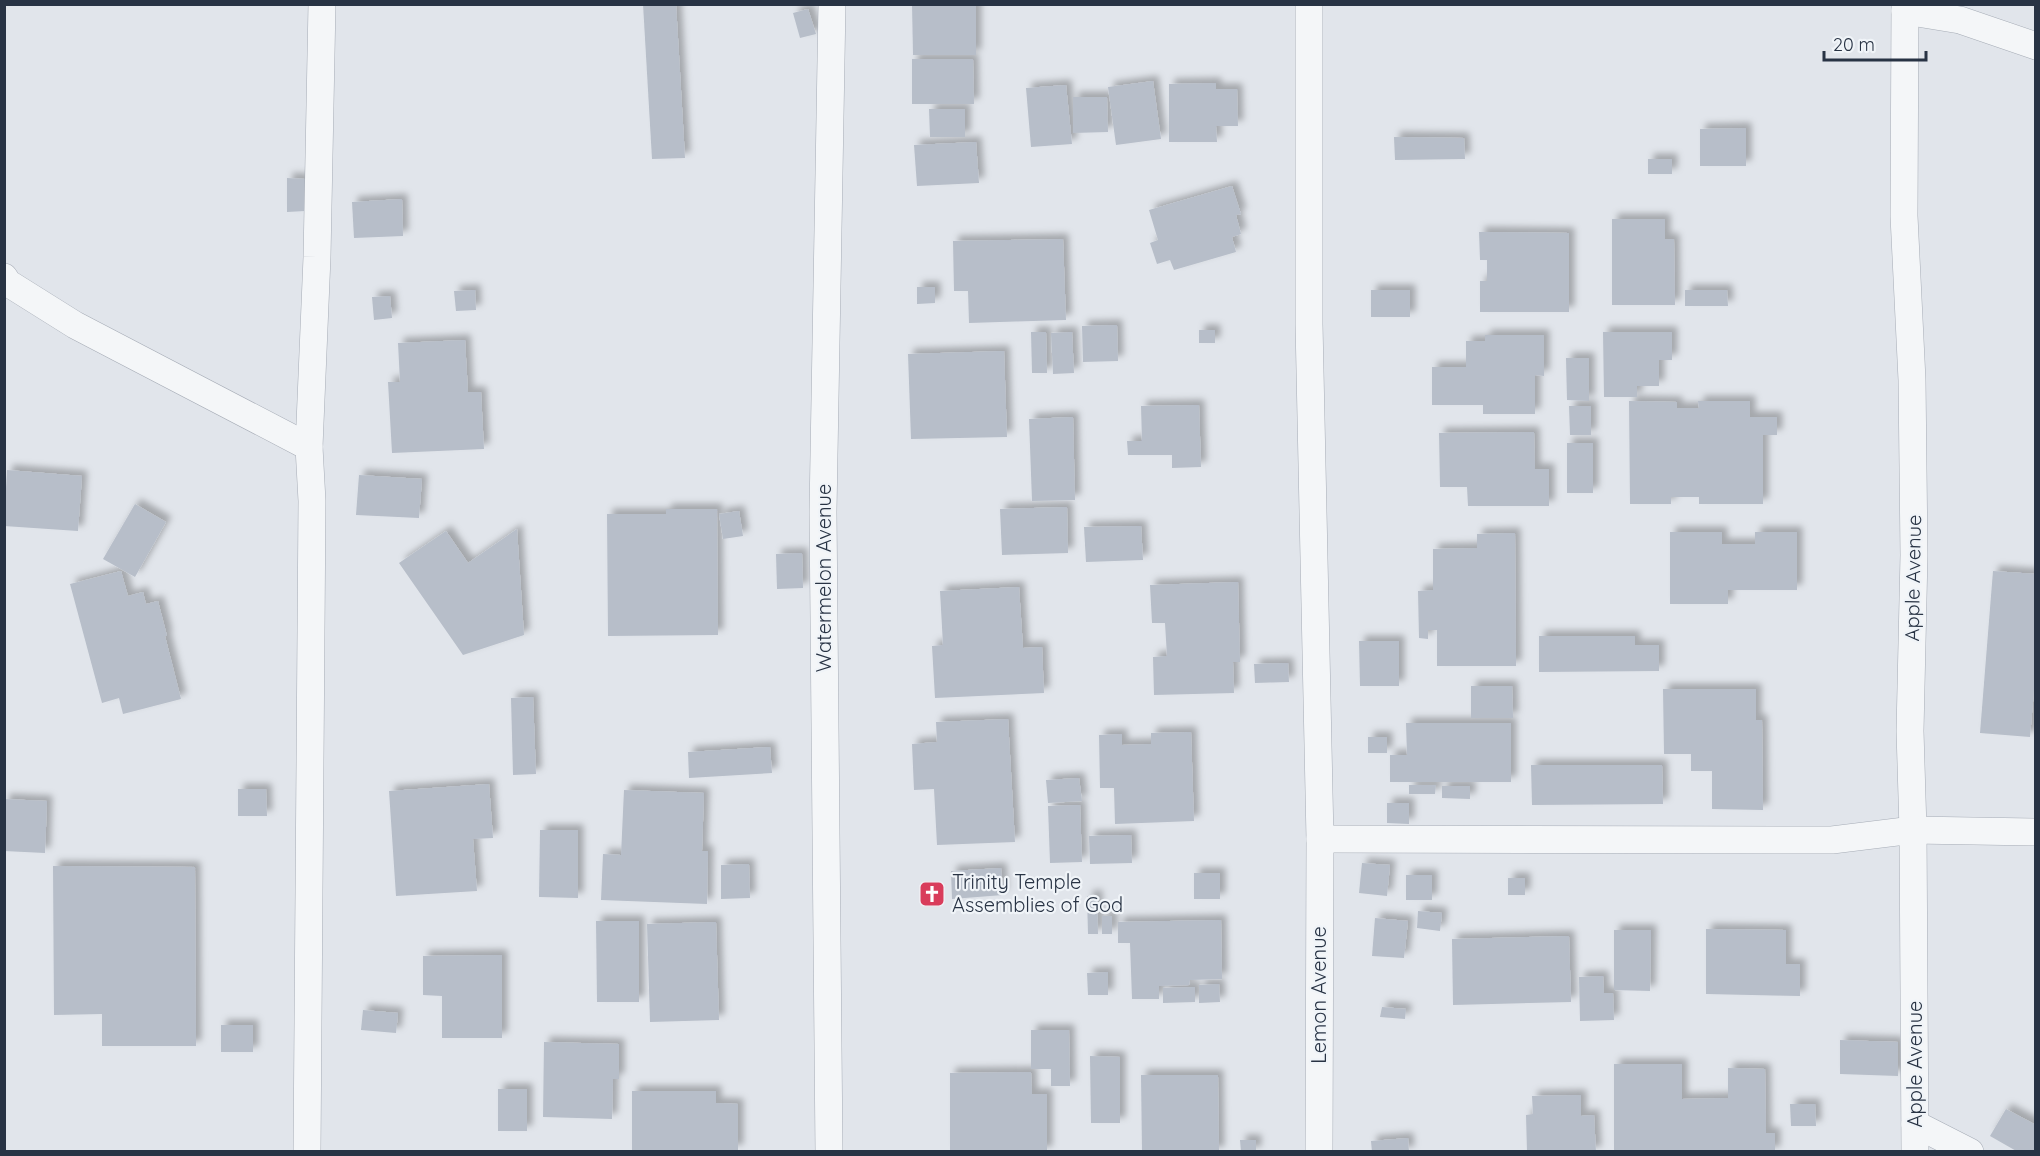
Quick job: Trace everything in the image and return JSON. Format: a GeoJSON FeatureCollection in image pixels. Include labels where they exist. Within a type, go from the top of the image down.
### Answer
{"type":"FeatureCollection","features":[{"type":"Feature","properties":{"kind":"street"},"geometry":{"type":"LineString","coordinates":[[307,1152],[312,501],[309,447],[317,257],[322,4]]}},
{"type":"Feature","properties":{"kind":"street","name":"Watermelon Avenue"},"geometry":{"type":"LineString","coordinates":[[829,1152],[823,512],[832,4]]}},
{"type":"Feature","properties":{"kind":"street","name":"Lemon Avenue"},"geometry":{"type":"LineString","coordinates":[[1309,4],[1308,324],[1320,839],[1319,1152]]}},
{"type":"Feature","properties":{"kind":"street"},"geometry":{"type":"LineString","coordinates":[[1905,8],[1960,20],[2036,46]]}},
{"type":"Feature","properties":{"kind":"street","name":"Apple Avenue"},"geometry":{"type":"LineString","coordinates":[[1905,8],[1905,216],[1912,380],[1914,555],[1910,731],[1913,830],[1915,1152]]}},
{"type":"Feature","properties":{"kind":"street"},"geometry":{"type":"LineString","coordinates":[[4,277],[8,283],[75,325],[309,447]]}},
{"type":"Feature","properties":{"kind":"street"},"geometry":{"type":"LineString","coordinates":[[1320,839],[1832,840],[1913,830],[2036,832]]}},
{"type":"Feature","properties":{"kind":"street"},"geometry":{"type":"LineString","coordinates":[[1915,1124],[1970,1152]]}},
{"type":"Feature","properties":{"kind":"building"},"geometry":{"type":"Polygon","coordinates":[[[643,4],[676,4],[685,158],[652,159],[643,4]]]}},
{"type":"Feature","properties":{"kind":"building"},"geometry":{"type":"Polygon","coordinates":[[[912,4],[976,4],[976,55],[913,55],[912,4]]]}},
{"type":"Feature","properties":{"kind":"building"},"geometry":{"type":"Polygon","coordinates":[[[808,9],[816,34],[800,38],[793,13],[808,9]]]}},
{"type":"Feature","properties":{"kind":"building"},"geometry":{"type":"Polygon","coordinates":[[[912,59],[973,59],[974,104],[912,104],[912,59]]]}},
{"type":"Feature","properties":{"kind":"building"},"geometry":{"type":"Polygon","coordinates":[[[1153,81],[1161,139],[1116,145],[1108,87],[1153,81]]]}},
{"type":"Feature","properties":{"kind":"building"},"geometry":{"type":"Polygon","coordinates":[[[1216,83],[1216,89],[1237,89],[1238,126],[1216,126],[1217,142],[1169,142],[1169,84],[1216,83]]]}},
{"type":"Feature","properties":{"kind":"building"},"geometry":{"type":"Polygon","coordinates":[[[1066,85],[1072,144],[1031,147],[1026,88],[1066,85]]]}},
{"type":"Feature","properties":{"kind":"building"},"geometry":{"type":"Polygon","coordinates":[[[1073,97],[1107,97],[1108,132],[1073,133],[1073,97]]]}},
{"type":"Feature","properties":{"kind":"building"},"geometry":{"type":"Polygon","coordinates":[[[929,109],[965,109],[965,137],[930,137],[929,109]]]}},
{"type":"Feature","properties":{"kind":"building"},"geometry":{"type":"Polygon","coordinates":[[[1746,128],[1746,166],[1700,166],[1700,129],[1746,128]]]}},
{"type":"Feature","properties":{"kind":"building"},"geometry":{"type":"Polygon","coordinates":[[[1394,137],[1464,138],[1465,159],[1395,160],[1394,137]]]}},
{"type":"Feature","properties":{"kind":"building"},"geometry":{"type":"Polygon","coordinates":[[[976,142],[979,183],[917,186],[914,145],[976,142]]]}},
{"type":"Feature","properties":{"kind":"building"},"geometry":{"type":"Polygon","coordinates":[[[1648,159],[1672,159],[1672,174],[1648,174],[1648,159]]]}},
{"type":"Feature","properties":{"kind":"building"},"geometry":{"type":"Polygon","coordinates":[[[287,178],[305,179],[305,211],[287,212],[287,178]]]}},
{"type":"Feature","properties":{"kind":"building"},"geometry":{"type":"Polygon","coordinates":[[[1232,186],[1241,214],[1236,215],[1241,234],[1232,237],[1236,252],[1174,270],[1170,260],[1157,264],[1150,243],[1158,240],[1149,210],[1232,186]]]}},
{"type":"Feature","properties":{"kind":"building"},"geometry":{"type":"Polygon","coordinates":[[[402,199],[403,236],[354,238],[352,202],[402,199]]]}},
{"type":"Feature","properties":{"kind":"building"},"geometry":{"type":"Polygon","coordinates":[[[1612,219],[1665,219],[1665,239],[1674,239],[1675,305],[1612,305],[1612,219]]]}},
{"type":"Feature","properties":{"kind":"building"},"geometry":{"type":"Polygon","coordinates":[[[1479,232],[1569,233],[1569,312],[1480,312],[1480,281],[1487,281],[1487,260],[1480,260],[1479,232]]]}},
{"type":"Feature","properties":{"kind":"building"},"geometry":{"type":"Polygon","coordinates":[[[1063,239],[1066,320],[969,323],[968,291],[954,291],[953,241],[1063,239]]]}},
{"type":"Feature","properties":{"kind":"building"},"geometry":{"type":"Polygon","coordinates":[[[917,287],[935,287],[935,303],[917,304],[917,287]]]}},
{"type":"Feature","properties":{"kind":"building"},"geometry":{"type":"Polygon","coordinates":[[[475,290],[476,310],[456,311],[454,291],[475,290]]]}},
{"type":"Feature","properties":{"kind":"building"},"geometry":{"type":"Polygon","coordinates":[[[1371,290],[1410,290],[1410,317],[1371,317],[1371,290]]]}},
{"type":"Feature","properties":{"kind":"building"},"geometry":{"type":"Polygon","coordinates":[[[1685,290],[1727,290],[1728,306],[1685,306],[1685,290]]]}},
{"type":"Feature","properties":{"kind":"building"},"geometry":{"type":"Polygon","coordinates":[[[390,296],[392,318],[374,320],[372,297],[390,296]]]}},
{"type":"Feature","properties":{"kind":"building"},"geometry":{"type":"Polygon","coordinates":[[[1117,325],[1118,361],[1083,362],[1082,326],[1117,325]]]}},
{"type":"Feature","properties":{"kind":"building"},"geometry":{"type":"Polygon","coordinates":[[[1199,330],[1215,330],[1215,343],[1199,343],[1199,330]]]}},
{"type":"Feature","properties":{"kind":"building"},"geometry":{"type":"Polygon","coordinates":[[[1031,332],[1046,332],[1047,373],[1032,373],[1031,332]]]}},
{"type":"Feature","properties":{"kind":"building"},"geometry":{"type":"Polygon","coordinates":[[[1072,332],[1074,373],[1053,374],[1051,333],[1072,332]]]}},
{"type":"Feature","properties":{"kind":"building"},"geometry":{"type":"Polygon","coordinates":[[[1603,332],[1672,332],[1672,360],[1659,360],[1659,386],[1637,386],[1637,397],[1604,397],[1603,332]]]}},
{"type":"Feature","properties":{"kind":"building"},"geometry":{"type":"Polygon","coordinates":[[[1485,335],[1544,335],[1544,376],[1535,375],[1535,414],[1483,414],[1483,405],[1432,405],[1432,367],[1466,367],[1466,341],[1485,341],[1485,335]]]}},
{"type":"Feature","properties":{"kind":"building"},"geometry":{"type":"Polygon","coordinates":[[[465,340],[468,392],[481,392],[484,449],[392,453],[388,382],[400,382],[398,343],[465,340]]]}},
{"type":"Feature","properties":{"kind":"building"},"geometry":{"type":"Polygon","coordinates":[[[1004,351],[1007,437],[911,439],[908,354],[1004,351]]]}},
{"type":"Feature","properties":{"kind":"building"},"geometry":{"type":"Polygon","coordinates":[[[1566,358],[1589,358],[1589,401],[1567,400],[1566,358]]]}},
{"type":"Feature","properties":{"kind":"building"},"geometry":{"type":"Polygon","coordinates":[[[1629,401],[1677,402],[1677,408],[1699,408],[1698,401],[1750,401],[1750,417],[1777,417],[1777,435],[1763,435],[1763,504],[1699,504],[1699,497],[1671,497],[1671,504],[1630,504],[1629,401]]]}},
{"type":"Feature","properties":{"kind":"building"},"geometry":{"type":"Polygon","coordinates":[[[1199,405],[1201,467],[1172,468],[1172,455],[1128,455],[1127,441],[1142,441],[1141,406],[1199,405]]]}},
{"type":"Feature","properties":{"kind":"building"},"geometry":{"type":"Polygon","coordinates":[[[1569,406],[1591,406],[1591,435],[1570,435],[1569,406]]]}},
{"type":"Feature","properties":{"kind":"building"},"geometry":{"type":"Polygon","coordinates":[[[1073,417],[1075,500],[1032,501],[1029,419],[1073,417]]]}},
{"type":"Feature","properties":{"kind":"building"},"geometry":{"type":"Polygon","coordinates":[[[1534,432],[1535,469],[1549,469],[1549,506],[1468,506],[1467,487],[1440,487],[1439,433],[1534,432]]]}},
{"type":"Feature","properties":{"kind":"building"},"geometry":{"type":"Polygon","coordinates":[[[1567,443],[1593,443],[1593,493],[1567,493],[1567,443]]]}},
{"type":"Feature","properties":{"kind":"building"},"geometry":{"type":"Polygon","coordinates":[[[7,470],[82,476],[78,531],[4,526],[7,470]]]}},
{"type":"Feature","properties":{"kind":"building"},"geometry":{"type":"Polygon","coordinates":[[[359,475],[422,479],[419,518],[356,515],[359,475]]]}},
{"type":"Feature","properties":{"kind":"building"},"geometry":{"type":"Polygon","coordinates":[[[135,504],[166,522],[135,577],[103,559],[135,504]]]}},
{"type":"Feature","properties":{"kind":"building"},"geometry":{"type":"Polygon","coordinates":[[[1067,507],[1068,553],[1002,555],[1000,509],[1067,507]]]}},
{"type":"Feature","properties":{"kind":"building"},"geometry":{"type":"Polygon","coordinates":[[[666,509],[717,509],[718,635],[608,636],[607,514],[666,514],[666,509]]]}},
{"type":"Feature","properties":{"kind":"building"},"geometry":{"type":"Polygon","coordinates":[[[739,511],[743,536],[723,539],[719,514],[739,511]]]}},
{"type":"Feature","properties":{"kind":"building"},"geometry":{"type":"Polygon","coordinates":[[[1141,526],[1143,560],[1086,562],[1084,527],[1141,526]]]}},
{"type":"Feature","properties":{"kind":"building"},"geometry":{"type":"Polygon","coordinates":[[[517,529],[524,635],[463,655],[399,563],[446,531],[468,563],[517,529]]]}},
{"type":"Feature","properties":{"kind":"building"},"geometry":{"type":"Polygon","coordinates":[[[1670,532],[1722,532],[1722,544],[1755,544],[1755,532],[1797,532],[1797,590],[1728,590],[1728,604],[1670,604],[1670,532]]]}},
{"type":"Feature","properties":{"kind":"building"},"geometry":{"type":"Polygon","coordinates":[[[1515,533],[1516,666],[1437,666],[1437,630],[1428,630],[1428,639],[1419,638],[1418,591],[1433,590],[1433,549],[1477,548],[1477,534],[1515,533]]]}},
{"type":"Feature","properties":{"kind":"building"},"geometry":{"type":"Polygon","coordinates":[[[802,553],[803,588],[777,589],[776,554],[802,553]]]}},
{"type":"Feature","properties":{"kind":"building"},"geometry":{"type":"Polygon","coordinates":[[[121,571],[128,596],[143,592],[146,604],[158,601],[181,699],[123,714],[119,698],[102,703],[70,584],[121,571]]]}},
{"type":"Feature","properties":{"kind":"building"},"geometry":{"type":"Polygon","coordinates":[[[1993,571],[2036,574],[2036,666],[2030,737],[1980,733],[1993,571]]]}},
{"type":"Feature","properties":{"kind":"building"},"geometry":{"type":"Polygon","coordinates":[[[1238,582],[1240,662],[1233,662],[1234,693],[1154,695],[1153,657],[1167,656],[1165,623],[1152,623],[1150,585],[1238,582]]]}},
{"type":"Feature","properties":{"kind":"building"},"geometry":{"type":"Polygon","coordinates":[[[1019,587],[1023,648],[1042,647],[1044,693],[935,698],[932,646],[943,645],[940,591],[1019,587]]]}},
{"type":"Feature","properties":{"kind":"building"},"geometry":{"type":"Polygon","coordinates":[[[1539,636],[1635,636],[1635,645],[1659,645],[1659,671],[1539,672],[1539,636]]]}},
{"type":"Feature","properties":{"kind":"building"},"geometry":{"type":"Polygon","coordinates":[[[1359,641],[1399,641],[1399,686],[1360,686],[1359,641]]]}},
{"type":"Feature","properties":{"kind":"building"},"geometry":{"type":"Polygon","coordinates":[[[1288,663],[1289,682],[1255,683],[1254,664],[1288,663]]]}},
{"type":"Feature","properties":{"kind":"building"},"geometry":{"type":"Polygon","coordinates":[[[1471,686],[1512,686],[1513,718],[1471,718],[1471,686]]]}},
{"type":"Feature","properties":{"kind":"building"},"geometry":{"type":"Polygon","coordinates":[[[1663,689],[1756,689],[1756,720],[1762,720],[1763,810],[1712,809],[1712,771],[1691,771],[1691,754],[1664,754],[1663,689]]]}},
{"type":"Feature","properties":{"kind":"building"},"geometry":{"type":"Polygon","coordinates":[[[533,697],[536,774],[513,775],[511,698],[533,697]]]}},
{"type":"Feature","properties":{"kind":"building"},"geometry":{"type":"Polygon","coordinates":[[[1008,719],[1015,842],[937,845],[934,789],[914,790],[912,744],[937,742],[936,722],[1008,719]]]}},
{"type":"Feature","properties":{"kind":"building"},"geometry":{"type":"Polygon","coordinates":[[[1406,723],[1511,723],[1511,782],[1390,782],[1390,755],[1407,755],[1406,723]]]}},
{"type":"Feature","properties":{"kind":"building"},"geometry":{"type":"Polygon","coordinates":[[[1191,732],[1194,821],[1115,824],[1114,788],[1100,788],[1099,735],[1122,734],[1122,745],[1151,744],[1151,733],[1191,732]]]}},
{"type":"Feature","properties":{"kind":"building"},"geometry":{"type":"Polygon","coordinates":[[[1368,737],[1387,737],[1387,753],[1368,753],[1368,737]]]}},
{"type":"Feature","properties":{"kind":"building"},"geometry":{"type":"Polygon","coordinates":[[[770,747],[772,773],[689,778],[688,752],[770,747]]]}},
{"type":"Feature","properties":{"kind":"building"},"geometry":{"type":"Polygon","coordinates":[[[1531,765],[1662,765],[1663,804],[1532,805],[1531,765]]]}},
{"type":"Feature","properties":{"kind":"building"},"geometry":{"type":"Polygon","coordinates":[[[1079,778],[1082,801],[1048,803],[1046,780],[1079,778]]]}},
{"type":"Feature","properties":{"kind":"building"},"geometry":{"type":"Polygon","coordinates":[[[489,784],[493,838],[473,839],[477,891],[396,896],[389,791],[489,784]]]}},
{"type":"Feature","properties":{"kind":"building"},"geometry":{"type":"Polygon","coordinates":[[[1409,785],[1436,785],[1435,794],[1409,794],[1409,785]]]}},
{"type":"Feature","properties":{"kind":"building"},"geometry":{"type":"Polygon","coordinates":[[[1442,786],[1470,786],[1470,799],[1442,798],[1442,786]]]}},
{"type":"Feature","properties":{"kind":"building"},"geometry":{"type":"Polygon","coordinates":[[[238,789],[266,789],[267,816],[238,816],[238,789]]]}},
{"type":"Feature","properties":{"kind":"building"},"geometry":{"type":"Polygon","coordinates":[[[624,790],[704,793],[702,851],[708,851],[707,904],[601,900],[603,854],[621,855],[624,790]]]}},
{"type":"Feature","properties":{"kind":"building"},"geometry":{"type":"Polygon","coordinates":[[[4,799],[47,801],[45,853],[4,851],[4,799]]]}},
{"type":"Feature","properties":{"kind":"building"},"geometry":{"type":"Polygon","coordinates":[[[1387,803],[1409,803],[1409,824],[1387,823],[1387,803]]]}},
{"type":"Feature","properties":{"kind":"building"},"geometry":{"type":"Polygon","coordinates":[[[1080,805],[1082,862],[1050,863],[1048,806],[1080,805]]]}},
{"type":"Feature","properties":{"kind":"building"},"geometry":{"type":"Polygon","coordinates":[[[540,830],[578,830],[578,898],[539,897],[540,830]]]}},
{"type":"Feature","properties":{"kind":"building"},"geometry":{"type":"Polygon","coordinates":[[[1131,835],[1132,863],[1090,864],[1089,836],[1131,835]]]}},
{"type":"Feature","properties":{"kind":"building"},"geometry":{"type":"Polygon","coordinates":[[[1362,863],[1390,865],[1387,896],[1359,893],[1362,863]]]}},
{"type":"Feature","properties":{"kind":"building"},"geometry":{"type":"Polygon","coordinates":[[[749,864],[750,898],[721,899],[721,865],[749,864]]]}},
{"type":"Feature","properties":{"kind":"building"},"geometry":{"type":"Polygon","coordinates":[[[53,866],[195,867],[196,1046],[102,1046],[102,1014],[54,1015],[53,866]]]}},
{"type":"Feature","properties":{"kind":"building"},"geometry":{"type":"Polygon","coordinates":[[[1001,868],[1003,895],[952,899],[951,871],[1001,868]]]}},
{"type":"Feature","properties":{"kind":"building"},"geometry":{"type":"Polygon","coordinates":[[[1194,873],[1220,873],[1220,899],[1194,899],[1194,873]]]}},
{"type":"Feature","properties":{"kind":"building"},"geometry":{"type":"Polygon","coordinates":[[[1406,875],[1432,875],[1432,900],[1406,900],[1406,875]]]}},
{"type":"Feature","properties":{"kind":"building"},"geometry":{"type":"Polygon","coordinates":[[[1508,878],[1525,878],[1525,895],[1508,895],[1508,878]]]}},
{"type":"Feature","properties":{"kind":"building"},"geometry":{"type":"Polygon","coordinates":[[[1097,895],[1098,934],[1088,934],[1087,896],[1097,895]]]}},
{"type":"Feature","properties":{"kind":"building"},"geometry":{"type":"Polygon","coordinates":[[[1418,911],[1442,913],[1440,931],[1417,928],[1418,911]]]}},
{"type":"Feature","properties":{"kind":"building"},"geometry":{"type":"Polygon","coordinates":[[[1102,916],[1112,916],[1112,934],[1102,934],[1102,916]]]}},
{"type":"Feature","properties":{"kind":"building"},"geometry":{"type":"Polygon","coordinates":[[[1375,918],[1408,921],[1404,958],[1372,956],[1375,918]]]}},
{"type":"Feature","properties":{"kind":"building"},"geometry":{"type":"Polygon","coordinates":[[[1221,920],[1222,979],[1190,980],[1189,985],[1159,986],[1159,999],[1132,999],[1130,943],[1118,943],[1118,922],[1221,920]]]}},
{"type":"Feature","properties":{"kind":"building"},"geometry":{"type":"Polygon","coordinates":[[[596,921],[639,921],[639,1002],[597,1002],[596,921]]]}},
{"type":"Feature","properties":{"kind":"building"},"geometry":{"type":"Polygon","coordinates":[[[716,922],[719,1020],[650,1022],[647,924],[716,922]]]}},
{"type":"Feature","properties":{"kind":"building"},"geometry":{"type":"Polygon","coordinates":[[[1706,929],[1786,930],[1786,964],[1800,964],[1800,996],[1706,994],[1706,929]]]}},
{"type":"Feature","properties":{"kind":"building"},"geometry":{"type":"Polygon","coordinates":[[[1614,930],[1651,930],[1650,991],[1614,990],[1614,930]]]}},
{"type":"Feature","properties":{"kind":"building"},"geometry":{"type":"Polygon","coordinates":[[[1569,936],[1571,1002],[1453,1005],[1452,939],[1569,936]]]}},
{"type":"Feature","properties":{"kind":"building"},"geometry":{"type":"Polygon","coordinates":[[[502,955],[502,1038],[442,1038],[442,996],[423,995],[423,956],[502,955]]]}},
{"type":"Feature","properties":{"kind":"building"},"geometry":{"type":"Polygon","coordinates":[[[1108,972],[1108,995],[1088,995],[1087,973],[1108,972]]]}},
{"type":"Feature","properties":{"kind":"building"},"geometry":{"type":"Polygon","coordinates":[[[1603,976],[1604,993],[1613,993],[1614,1020],[1580,1021],[1579,977],[1603,976]]]}},
{"type":"Feature","properties":{"kind":"building"},"geometry":{"type":"Polygon","coordinates":[[[1219,984],[1220,1002],[1199,1003],[1199,985],[1219,984]]]}},
{"type":"Feature","properties":{"kind":"building"},"geometry":{"type":"Polygon","coordinates":[[[1195,987],[1195,1002],[1163,1003],[1163,988],[1195,987]]]}},
{"type":"Feature","properties":{"kind":"building"},"geometry":{"type":"Polygon","coordinates":[[[1382,1007],[1406,1009],[1405,1019],[1380,1017],[1382,1007]]]}},
{"type":"Feature","properties":{"kind":"building"},"geometry":{"type":"Polygon","coordinates":[[[363,1010],[398,1013],[396,1033],[361,1030],[363,1010]]]}},
{"type":"Feature","properties":{"kind":"building"},"geometry":{"type":"Polygon","coordinates":[[[221,1025],[253,1025],[253,1052],[221,1052],[221,1025]]]}},
{"type":"Feature","properties":{"kind":"building"},"geometry":{"type":"Polygon","coordinates":[[[1031,1030],[1069,1030],[1070,1086],[1051,1086],[1051,1069],[1031,1069],[1031,1030]]]}},
{"type":"Feature","properties":{"kind":"building"},"geometry":{"type":"Polygon","coordinates":[[[1840,1040],[1898,1042],[1898,1076],[1840,1074],[1840,1040]]]}},
{"type":"Feature","properties":{"kind":"building"},"geometry":{"type":"Polygon","coordinates":[[[544,1042],[619,1044],[619,1079],[613,1079],[612,1119],[543,1117],[544,1042]]]}},
{"type":"Feature","properties":{"kind":"building"},"geometry":{"type":"Polygon","coordinates":[[[1090,1056],[1120,1057],[1120,1123],[1091,1123],[1090,1056]]]}},
{"type":"Feature","properties":{"kind":"building"},"geometry":{"type":"Polygon","coordinates":[[[1614,1064],[1682,1064],[1682,1099],[1728,1098],[1728,1068],[1765,1069],[1766,1133],[1775,1133],[1775,1152],[1614,1152],[1614,1064]]]}},
{"type":"Feature","properties":{"kind":"building"},"geometry":{"type":"Polygon","coordinates":[[[1031,1072],[1032,1094],[1047,1094],[1047,1152],[950,1152],[950,1073],[1031,1072]]]}},
{"type":"Feature","properties":{"kind":"building"},"geometry":{"type":"Polygon","coordinates":[[[1141,1075],[1218,1075],[1219,1152],[1142,1152],[1141,1075]]]}},
{"type":"Feature","properties":{"kind":"building"},"geometry":{"type":"Polygon","coordinates":[[[498,1089],[527,1089],[527,1131],[498,1131],[498,1089]]]}},
{"type":"Feature","properties":{"kind":"building"},"geometry":{"type":"Polygon","coordinates":[[[632,1091],[716,1091],[716,1103],[738,1104],[738,1150],[632,1152],[632,1091]]]}},
{"type":"Feature","properties":{"kind":"building"},"geometry":{"type":"Polygon","coordinates":[[[1581,1095],[1581,1116],[1594,1115],[1596,1152],[1527,1152],[1526,1115],[1533,1114],[1532,1096],[1581,1095]]]}},
{"type":"Feature","properties":{"kind":"building"},"geometry":{"type":"Polygon","coordinates":[[[1790,1104],[1815,1104],[1816,1126],[1791,1126],[1790,1104]]]}},
{"type":"Feature","properties":{"kind":"building"},"geometry":{"type":"Polygon","coordinates":[[[2006,1109],[2036,1125],[2036,1152],[2018,1152],[1990,1136],[2006,1109]]]}},
{"type":"Feature","properties":{"kind":"building"},"geometry":{"type":"Polygon","coordinates":[[[1408,1138],[1409,1152],[1372,1152],[1371,1141],[1408,1138]]]}},
{"type":"Feature","properties":{"kind":"building"},"geometry":{"type":"Polygon","coordinates":[[[1240,1140],[1256,1140],[1256,1152],[1241,1152],[1240,1140]]]}},
{"type":"Feature","properties":{"kind":"place","name":"Trinity Temple Assemblies of God"},"geometry":{"type":"Point","coordinates":[932,894]}}]}
